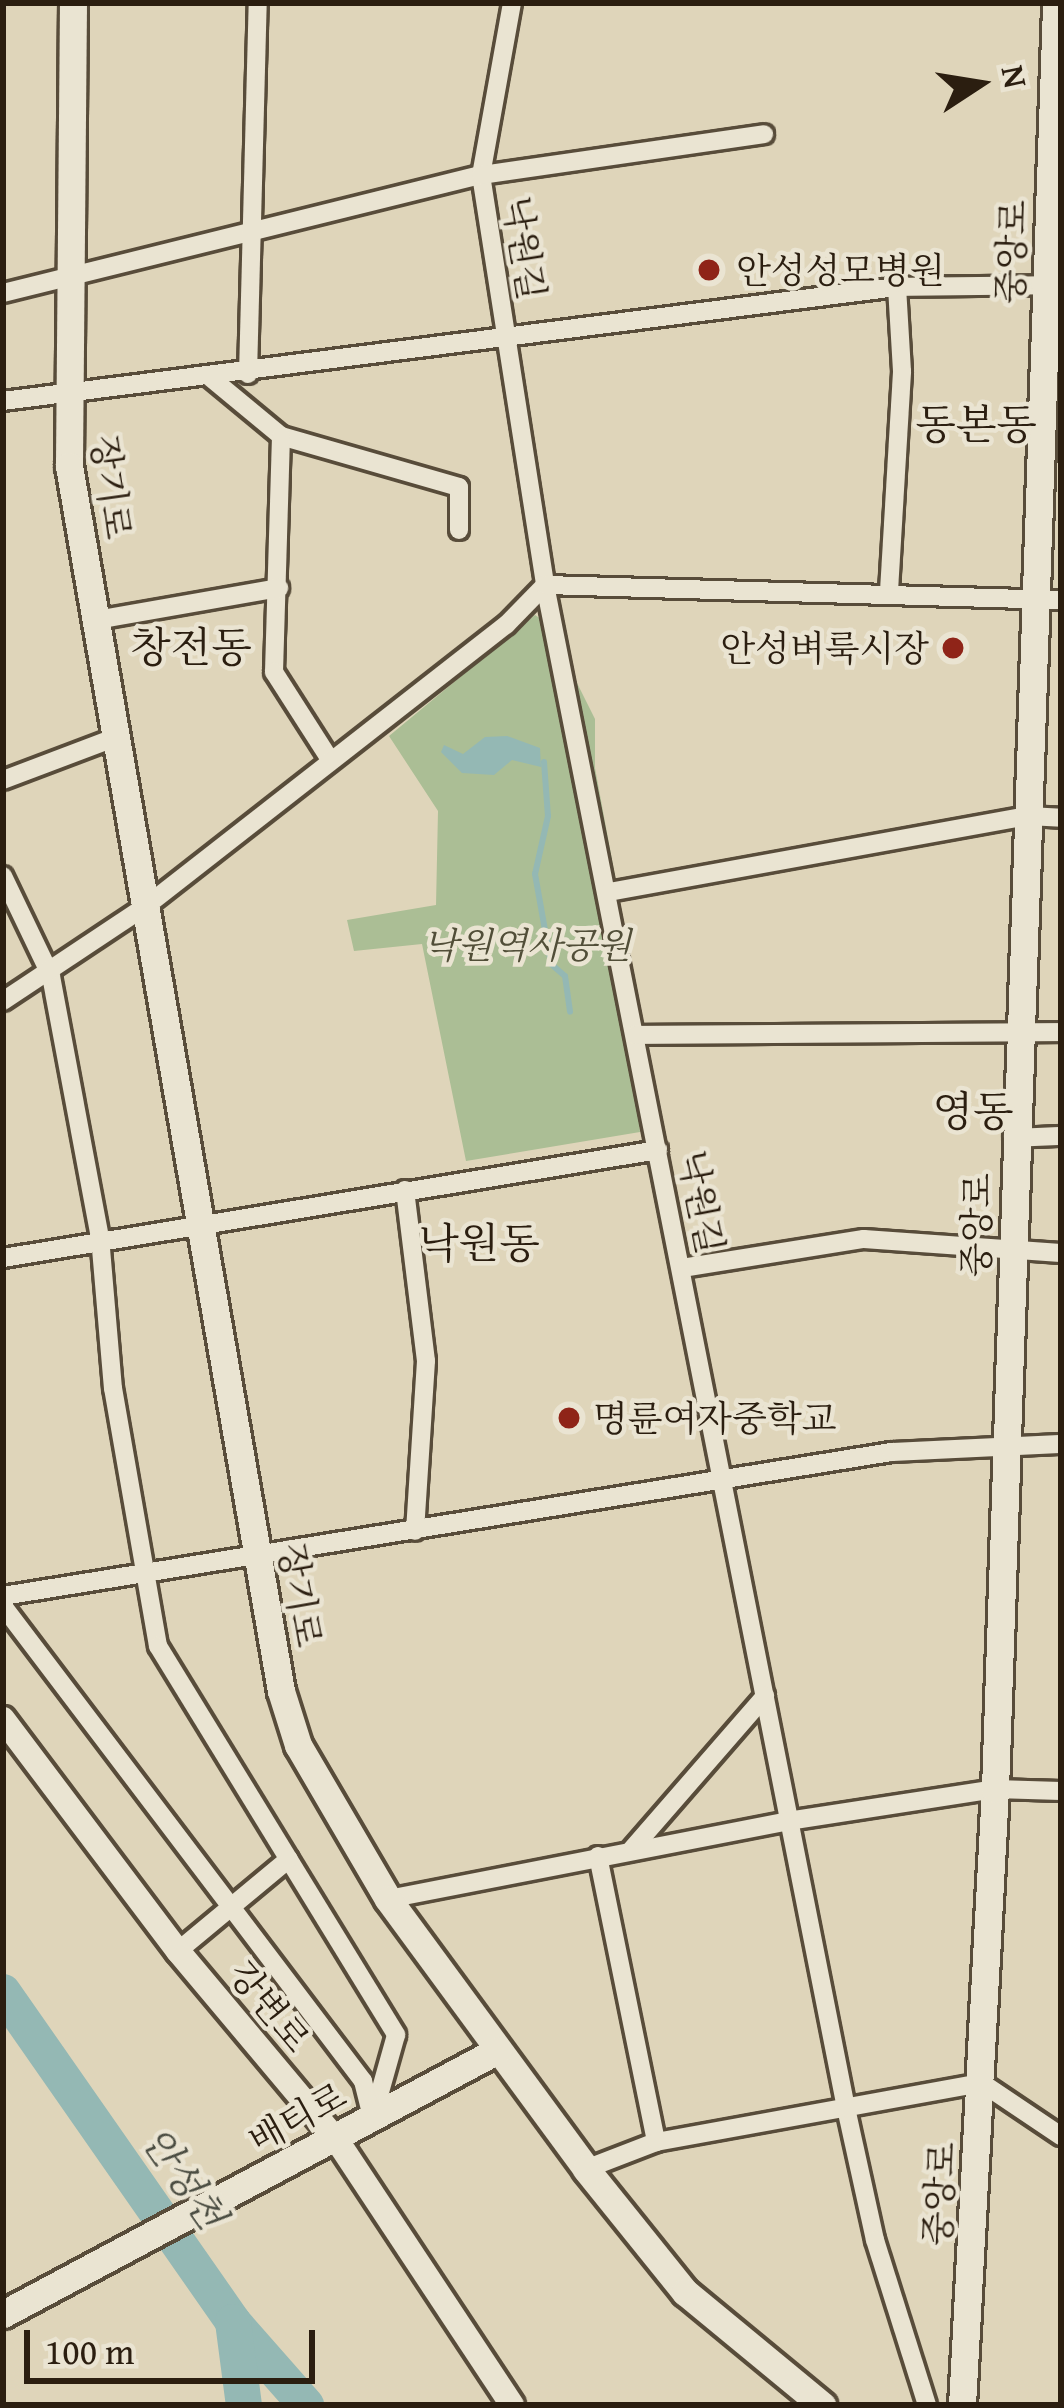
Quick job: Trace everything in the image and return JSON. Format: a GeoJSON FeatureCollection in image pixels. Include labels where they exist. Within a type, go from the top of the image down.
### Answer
{"type":"FeatureCollection","features":[{"type":"Feature","properties":{"kind":"main road","name":"장기로"},"geometry":{"type":"LineString","coordinates":[[73,3],[67,277],[69,466],[258,1557],[298,1745],[388,1899],[586,2169],[686,2292],[822,2405]]}},
{"type":"Feature","properties":{"kind":"main road","name":"중앙로"},"geometry":{"type":"LineString","coordinates":[[962,2405],[995,1789],[1014,1250],[1013,1138],[1028,816],[1048,600],[1056,3]]}},
{"type":"Feature","properties":{"kind":"main road","name":"배티로"},"geometry":{"type":"LineString","coordinates":[[3,2314],[498,2050]]}},
{"type":"Feature","properties":{"kind":"main road","name":"중앙로"},"geometry":{"type":"LineString","coordinates":[[967,2374],[976,2405]]}},
{"type":"Feature","properties":{"kind":"street"},"geometry":{"type":"LineString","coordinates":[[248,374],[257,3]]}},
{"type":"Feature","properties":{"kind":"street","name":"낙원길"},"geometry":{"type":"LineString","coordinates":[[512,3],[481,175],[545,585],[846,2108],[875,2240],[927,2405]]}},
{"type":"Feature","properties":{"kind":"street"},"geometry":{"type":"LineString","coordinates":[[3,293],[481,175],[764,134]]}},
{"type":"Feature","properties":{"kind":"street"},"geometry":{"type":"LineString","coordinates":[[3,401],[248,374],[897,287],[1053,285]]}},
{"type":"Feature","properties":{"kind":"street"},"geometry":{"type":"LineString","coordinates":[[889,591],[902,371],[897,287]]}},
{"type":"Feature","properties":{"kind":"street"},"geometry":{"type":"LineString","coordinates":[[211,378],[281,436],[459,487],[459,530]]}},
{"type":"Feature","properties":{"kind":"street"},"geometry":{"type":"LineString","coordinates":[[281,436],[274,672],[329,758]]}},
{"type":"Feature","properties":{"kind":"street"},"geometry":{"type":"LineString","coordinates":[[3,1001],[51,976],[146,906],[329,758],[506,625],[545,585],[889,591],[1048,600]]}},
{"type":"Feature","properties":{"kind":"street"},"geometry":{"type":"LineString","coordinates":[[96,620],[280,588]]}},
{"type":"Feature","properties":{"kind":"street"},"geometry":{"type":"LineString","coordinates":[[3,781],[117,737]]}},
{"type":"Feature","properties":{"kind":"street"},"geometry":{"type":"LineString","coordinates":[[609,892],[1028,816],[1061,818]]}},
{"type":"Feature","properties":{"kind":"street"},"geometry":{"type":"LineString","coordinates":[[3,876],[51,976],[100,1237],[113,1388],[158,1646],[396,2035],[373,2117]]}},
{"type":"Feature","properties":{"kind":"street"},"geometry":{"type":"LineString","coordinates":[[635,1035],[1061,1031]]}},
{"type":"Feature","properties":{"kind":"street"},"geometry":{"type":"LineString","coordinates":[[1013,1138],[1061,1136]]}},
{"type":"Feature","properties":{"kind":"street"},"geometry":{"type":"LineString","coordinates":[[3,1258],[100,1237],[658,1150]]}},
{"type":"Feature","properties":{"kind":"street"},"geometry":{"type":"LineString","coordinates":[[405,1190],[426,1361],[415,1531]]}},
{"type":"Feature","properties":{"kind":"street"},"geometry":{"type":"LineString","coordinates":[[682,1268],[864,1239],[1061,1253]]}},
{"type":"Feature","properties":{"kind":"street"},"geometry":{"type":"LineString","coordinates":[[3,1596],[720,1480],[1005,1441],[1061,1444]]}},
{"type":"Feature","properties":{"kind":"street"},"geometry":{"type":"LineString","coordinates":[[3,1606],[230,1912],[363,2081],[373,2117]]}},
{"type":"Feature","properties":{"kind":"street"},"geometry":{"type":"LineString","coordinates":[[632,1849],[765,1696]]}},
{"type":"Feature","properties":{"kind":"street","name":"강변로"},"geometry":{"type":"LineString","coordinates":[[3,1718],[329,2143],[512,2405]]}},
{"type":"Feature","properties":{"kind":"street"},"geometry":{"type":"LineString","coordinates":[[388,1899],[788,1821],[995,1789],[1061,1791]]}},
{"type":"Feature","properties":{"kind":"street"},"geometry":{"type":"LineString","coordinates":[[598,1856],[656,2142]]}},
{"type":"Feature","properties":{"kind":"street"},"geometry":{"type":"LineString","coordinates":[[178,1952],[289,1859]]}},
{"type":"Feature","properties":{"kind":"street"},"geometry":{"type":"LineString","coordinates":[[586,2169],[656,2142],[982,2083],[1061,2136]]}},
{"type":"Feature","properties":{"kind":"green space","name":"낙원역사공원"},"geometry":{"type":"Polygon","coordinates":[[[535,615],[547,623],[595,719],[595,768],[625,930],[640,1132],[466,1161],[422,944],[354,951],[347,920],[436,905],[438,811],[389,736],[535,615]]]}},
{"type":"Feature","properties":{"kind":"water"},"geometry":{"type":"Polygon","coordinates":[[[507,736],[540,748],[541,767],[512,760],[494,775],[462,773],[441,752],[444,745],[463,754],[485,737],[507,736]]]}},
{"type":"Feature","properties":{"kind":"waterway"},"geometry":{"type":"LineString","coordinates":[[544,762],[548,816],[535,874],[551,964],[565,976],[570,1012]]}},
{"type":"Feature","properties":{"kind":"waterway","name":"안성천"},"geometry":{"type":"LineString","coordinates":[[3,1992],[233,2322],[306,2405]]}},
{"type":"Feature","properties":{"kind":"waterway"},"geometry":{"type":"LineString","coordinates":[[233,2322],[244,2405]]}},
{"type":"Feature","properties":{"kind":"place","name":"안성성모병원"},"geometry":{"type":"Point","coordinates":[709,270]}},
{"type":"Feature","properties":{"kind":"place","name":"안성벼룩시장"},"geometry":{"type":"Point","coordinates":[953,648]}},
{"type":"Feature","properties":{"kind":"place","name":"명륜여자중학교"},"geometry":{"type":"Point","coordinates":[569,1418]}},
{"type":"Feature","properties":{"kind":"district","name":"동본동"},"geometry":{"type":"Point","coordinates":[976,424]}},
{"type":"Feature","properties":{"kind":"district","name":"창전동"},"geometry":{"type":"Point","coordinates":[191,647]}},
{"type":"Feature","properties":{"kind":"district","name":"영동"},"geometry":{"type":"Point","coordinates":[973,1111]}},
{"type":"Feature","properties":{"kind":"district","name":"낙원동"},"geometry":{"type":"Point","coordinates":[479,1243]}}]}
